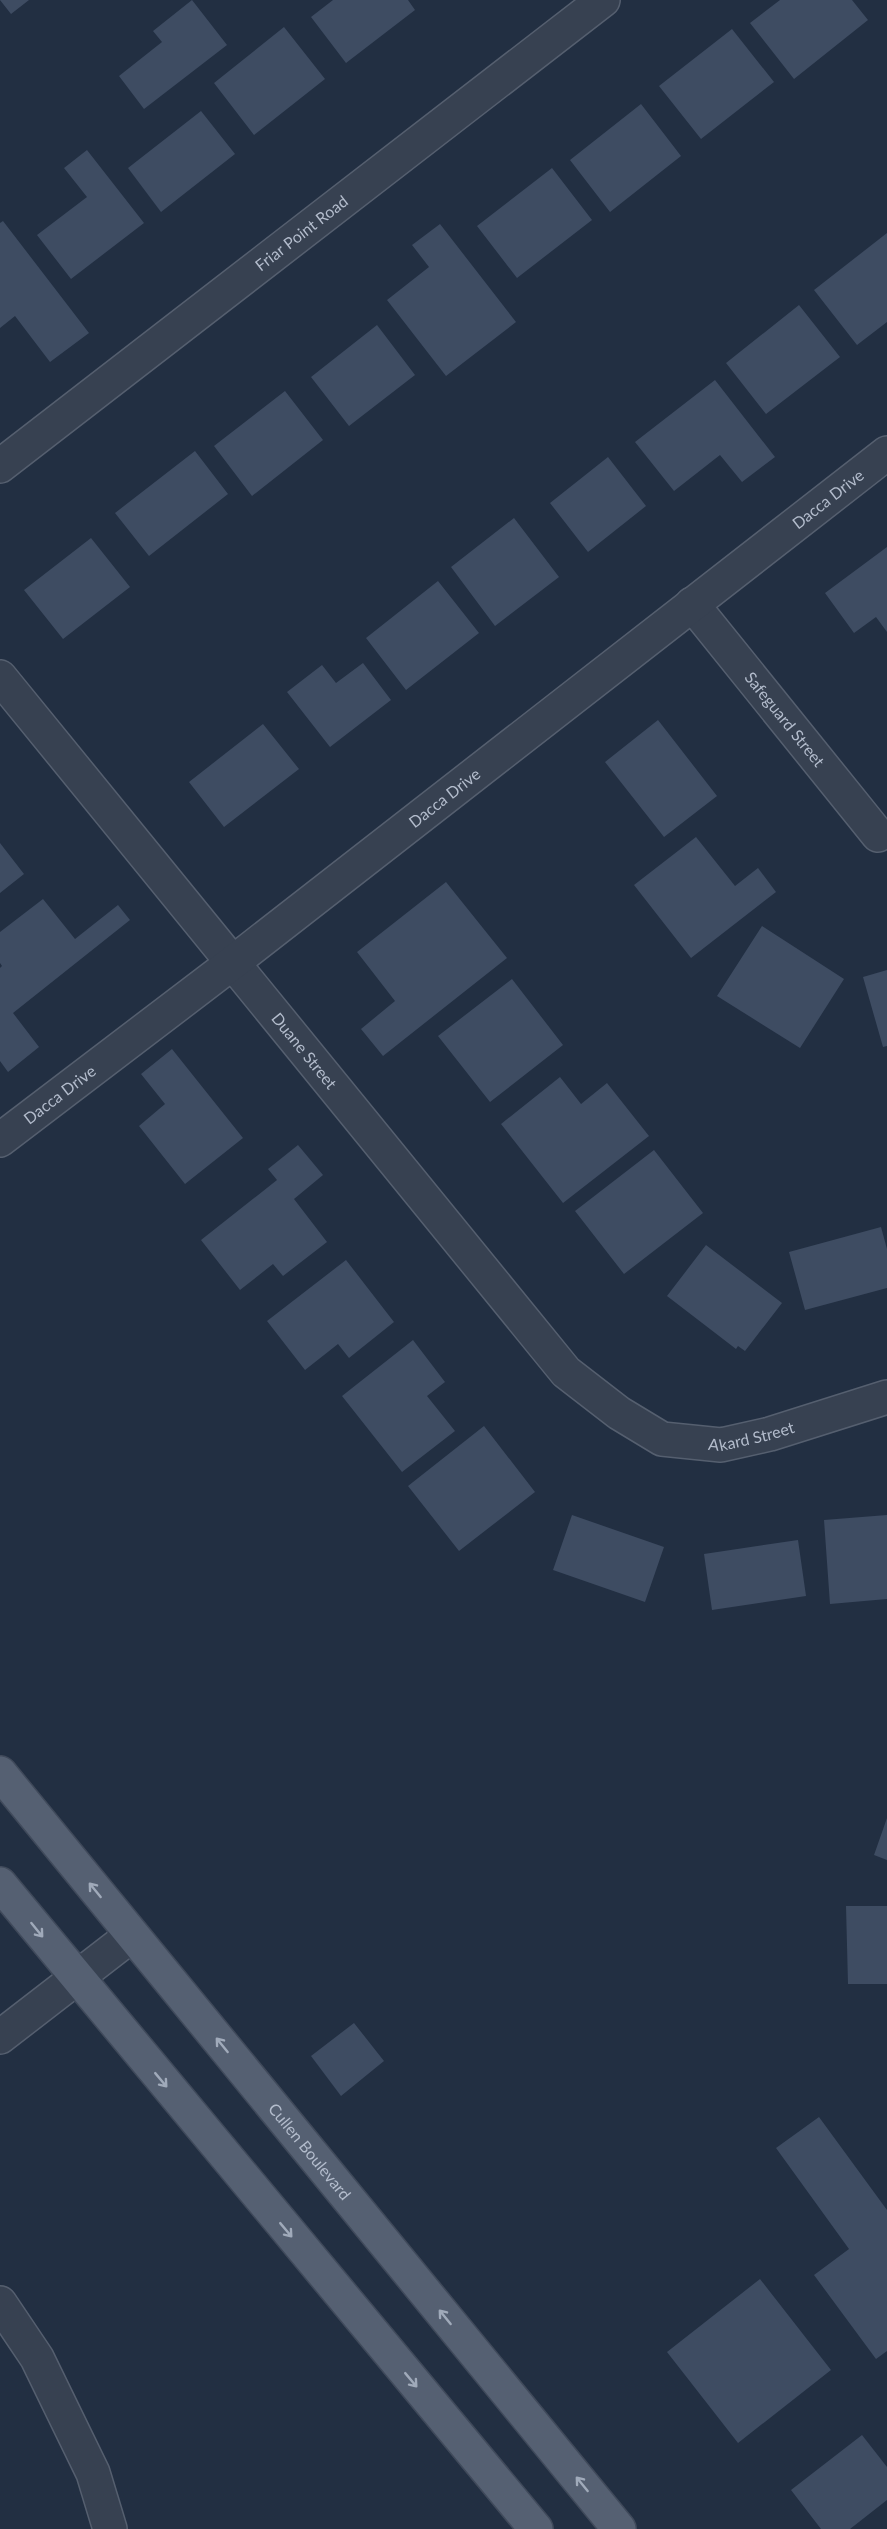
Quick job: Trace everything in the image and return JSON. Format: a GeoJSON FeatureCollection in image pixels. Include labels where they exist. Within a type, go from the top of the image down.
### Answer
{"type":"FeatureCollection","features":[{"type":"Feature","properties":{"kind":"main road","name":"Cullen Boulevard"},"geometry":{"type":"LineString","coordinates":[[0,1773],[602,2523]]}},
{"type":"Feature","properties":{"kind":"main road"},"geometry":{"type":"LineString","coordinates":[[0,1884],[536,2529]]}},
{"type":"Feature","properties":{"kind":"street","name":"Friar Point Road"},"geometry":{"type":"LineString","coordinates":[[0,466],[603,0]]}},
{"type":"Feature","properties":{"kind":"street","name":"Dacca Drive"},"geometry":{"type":"LineString","coordinates":[[0,1140],[231,964],[887,453]]}},
{"type":"Feature","properties":{"kind":"street","name":"Safeguard Street"},"geometry":{"type":"LineString","coordinates":[[692,604],[878,835]]}},
{"type":"Feature","properties":{"kind":"street","name":"Duane Street"},"geometry":{"type":"LineString","coordinates":[[0,677],[231,964],[566,1372],[619,1413]]}},
{"type":"Feature","properties":{"kind":"street","name":"Akard Street"},"geometry":{"type":"LineString","coordinates":[[619,1413],[662,1439],[721,1445],[770,1434],[887,1397]]}},
{"type":"Feature","properties":{"kind":"street"},"geometry":{"type":"LineString","coordinates":[[0,2037],[132,1935]]}},
{"type":"Feature","properties":{"kind":"street"},"geometry":{"type":"LineString","coordinates":[[0,2303],[37,2358],[93,2473],[110,2529]]}},
{"type":"Feature","properties":{"kind":"building"},"geometry":{"type":"Polygon","coordinates":[[[0,0],[29,0],[11,14],[0,0]]]}},
{"type":"Feature","properties":{"kind":"building"},"geometry":{"type":"Polygon","coordinates":[[[192,0],[227,45],[144,109],[119,76],[162,42],[153,31],[192,0]]]}},
{"type":"Feature","properties":{"kind":"building"},"geometry":{"type":"Polygon","coordinates":[[[333,0],[408,0],[415,10],[346,63],[311,17],[333,0]]]}},
{"type":"Feature","properties":{"kind":"building"},"geometry":{"type":"Polygon","coordinates":[[[780,0],[852,0],[868,20],[794,79],[750,23],[780,0]]]}},
{"type":"Feature","properties":{"kind":"building"},"geometry":{"type":"Polygon","coordinates":[[[284,27],[325,79],[254,135],[214,83],[284,27]]]}},
{"type":"Feature","properties":{"kind":"building"},"geometry":{"type":"Polygon","coordinates":[[[732,29],[774,82],[701,139],[659,86],[732,29]]]}},
{"type":"Feature","properties":{"kind":"building"},"geometry":{"type":"Polygon","coordinates":[[[641,104],[681,156],[610,212],[570,160],[641,104]]]}},
{"type":"Feature","properties":{"kind":"building"},"geometry":{"type":"Polygon","coordinates":[[[201,111],[235,154],[161,212],[128,168],[201,111]]]}},
{"type":"Feature","properties":{"kind":"building"},"geometry":{"type":"Polygon","coordinates":[[[87,150],[144,223],[71,279],[37,235],[87,197],[64,168],[87,150]]]}},
{"type":"Feature","properties":{"kind":"building"},"geometry":{"type":"Polygon","coordinates":[[[552,168],[592,220],[517,278],[477,226],[552,168]]]}},
{"type":"Feature","properties":{"kind":"building"},"geometry":{"type":"Polygon","coordinates":[[[3,221],[89,333],[50,362],[15,316],[0,328],[0,223],[3,221]]]}},
{"type":"Feature","properties":{"kind":"building"},"geometry":{"type":"Polygon","coordinates":[[[440,224],[516,322],[446,376],[387,300],[429,267],[412,245],[440,224]]]}},
{"type":"Feature","properties":{"kind":"building"},"geometry":{"type":"Polygon","coordinates":[[[887,233],[887,322],[857,345],[814,290],[887,233]]]}},
{"type":"Feature","properties":{"kind":"building"},"geometry":{"type":"Polygon","coordinates":[[[799,305],[840,357],[766,414],[726,363],[799,305]]]}},
{"type":"Feature","properties":{"kind":"building"},"geometry":{"type":"Polygon","coordinates":[[[377,325],[415,375],[349,426],[311,377],[377,325]]]}},
{"type":"Feature","properties":{"kind":"building"},"geometry":{"type":"Polygon","coordinates":[[[715,380],[775,457],[742,482],[720,455],[674,491],[635,442],[715,380]]]}},
{"type":"Feature","properties":{"kind":"building"},"geometry":{"type":"Polygon","coordinates":[[[285,391],[323,440],[252,496],[214,446],[285,391]]]}},
{"type":"Feature","properties":{"kind":"building"},"geometry":{"type":"Polygon","coordinates":[[[195,451],[228,494],[149,556],[115,513],[195,451]]]}},
{"type":"Feature","properties":{"kind":"building"},"geometry":{"type":"Polygon","coordinates":[[[608,457],[646,506],[588,552],[550,503],[608,457]]]}},
{"type":"Feature","properties":{"kind":"building"},"geometry":{"type":"Polygon","coordinates":[[[514,518],[559,577],[495,626],[451,567],[514,518]]]}},
{"type":"Feature","properties":{"kind":"building"},"geometry":{"type":"Polygon","coordinates":[[[91,538],[130,587],[63,639],[24,590],[91,538]]]}},
{"type":"Feature","properties":{"kind":"building"},"geometry":{"type":"Polygon","coordinates":[[[887,547],[887,632],[876,617],[854,633],[825,593],[887,547]]]}},
{"type":"Feature","properties":{"kind":"building"},"geometry":{"type":"Polygon","coordinates":[[[438,581],[479,633],[406,690],[366,638],[438,581]]]}},
{"type":"Feature","properties":{"kind":"building"},"geometry":{"type":"Polygon","coordinates":[[[363,663],[391,700],[330,747],[287,692],[322,665],[336,683],[363,663]]]}},
{"type":"Feature","properties":{"kind":"building"},"geometry":{"type":"Polygon","coordinates":[[[658,720],[717,796],[664,837],[605,762],[658,720]]]}},
{"type":"Feature","properties":{"kind":"building"},"geometry":{"type":"Polygon","coordinates":[[[263,724],[299,769],[224,827],[189,782],[263,724]]]}},
{"type":"Feature","properties":{"kind":"building"},"geometry":{"type":"Polygon","coordinates":[[[696,837],[735,886],[758,868],[776,892],[691,958],[634,885],[696,837]]]}},
{"type":"Feature","properties":{"kind":"building"},"geometry":{"type":"Polygon","coordinates":[[[0,843],[24,874],[0,893],[0,843]]]}},
{"type":"Feature","properties":{"kind":"building"},"geometry":{"type":"Polygon","coordinates":[[[446,882],[507,958],[383,1056],[361,1029],[395,1001],[357,952],[446,882]]]}},
{"type":"Feature","properties":{"kind":"building"},"geometry":{"type":"Polygon","coordinates":[[[43,899],[75,939],[118,905],[130,920],[13,1013],[39,1047],[8,1072],[0,1061],[0,968],[2,966],[0,963],[0,932],[43,899]]]}},
{"type":"Feature","properties":{"kind":"building"},"geometry":{"type":"Polygon","coordinates":[[[762,926],[844,979],[800,1048],[717,996],[762,926]]]}},
{"type":"Feature","properties":{"kind":"building"},"geometry":{"type":"Polygon","coordinates":[[[887,970],[887,1046],[883,1047],[863,977],[887,970]]]}},
{"type":"Feature","properties":{"kind":"building"},"geometry":{"type":"Polygon","coordinates":[[[512,979],[563,1045],[490,1102],[438,1036],[512,979]]]}},
{"type":"Feature","properties":{"kind":"building"},"geometry":{"type":"Polygon","coordinates":[[[172,1049],[243,1138],[185,1184],[139,1126],[165,1104],[141,1074],[172,1049]]]}},
{"type":"Feature","properties":{"kind":"building"},"geometry":{"type":"Polygon","coordinates":[[[560,1077],[581,1104],[607,1083],[649,1136],[563,1203],[501,1124],[560,1077]]]}},
{"type":"Feature","properties":{"kind":"building"},"geometry":{"type":"Polygon","coordinates":[[[298,1145],[323,1175],[294,1199],[327,1242],[283,1276],[273,1264],[240,1290],[201,1240],[277,1180],[268,1169],[298,1145]]]}},
{"type":"Feature","properties":{"kind":"building"},"geometry":{"type":"Polygon","coordinates":[[[654,1150],[703,1213],[624,1274],[575,1211],[654,1150]]]}},
{"type":"Feature","properties":{"kind":"building"},"geometry":{"type":"Polygon","coordinates":[[[881,1227],[887,1249],[887,1288],[805,1310],[789,1252],[881,1227]]]}},
{"type":"Feature","properties":{"kind":"building"},"geometry":{"type":"Polygon","coordinates":[[[706,1245],[782,1303],[745,1351],[738,1346],[736,1349],[667,1296],[706,1245]]]}},
{"type":"Feature","properties":{"kind":"building"},"geometry":{"type":"Polygon","coordinates":[[[346,1260],[394,1322],[349,1358],[338,1344],[305,1370],[267,1321],[346,1260]]]}},
{"type":"Feature","properties":{"kind":"building"},"geometry":{"type":"Polygon","coordinates":[[[413,1340],[445,1382],[427,1396],[455,1431],[402,1472],[342,1396],[413,1340]]]}},
{"type":"Feature","properties":{"kind":"building"},"geometry":{"type":"Polygon","coordinates":[[[484,1426],[535,1492],[459,1551],[408,1486],[484,1426]]]}},
{"type":"Feature","properties":{"kind":"building"},"geometry":{"type":"Polygon","coordinates":[[[572,1515],[664,1547],[645,1602],[553,1570],[572,1515]]]}},
{"type":"Feature","properties":{"kind":"building"},"geometry":{"type":"Polygon","coordinates":[[[887,1515],[887,1599],[830,1604],[824,1520],[887,1515]]]}},
{"type":"Feature","properties":{"kind":"building"},"geometry":{"type":"Polygon","coordinates":[[[798,1540],[806,1596],[712,1610],[704,1554],[798,1540]]]}},
{"type":"Feature","properties":{"kind":"building"},"geometry":{"type":"Polygon","coordinates":[[[887,1818],[887,1860],[874,1855],[887,1818]]]}},
{"type":"Feature","properties":{"kind":"building"},"geometry":{"type":"Polygon","coordinates":[[[846,1906],[887,1906],[887,1984],[848,1984],[846,1906]]]}},
{"type":"Feature","properties":{"kind":"building"},"geometry":{"type":"Polygon","coordinates":[[[354,2023],[384,2061],[341,2096],[311,2056],[354,2023]]]}},
{"type":"Feature","properties":{"kind":"building"},"geometry":{"type":"Polygon","coordinates":[[[819,2117],[887,2210],[887,2351],[876,2359],[814,2275],[849,2249],[776,2148],[819,2117]]]}},
{"type":"Feature","properties":{"kind":"building"},"geometry":{"type":"Polygon","coordinates":[[[760,2279],[831,2370],[738,2443],[667,2352],[760,2279]]]}},
{"type":"Feature","properties":{"kind":"building"},"geometry":{"type":"Polygon","coordinates":[[[862,2435],[887,2467],[887,2500],[850,2529],[821,2529],[791,2490],[862,2435]]]}}]}
